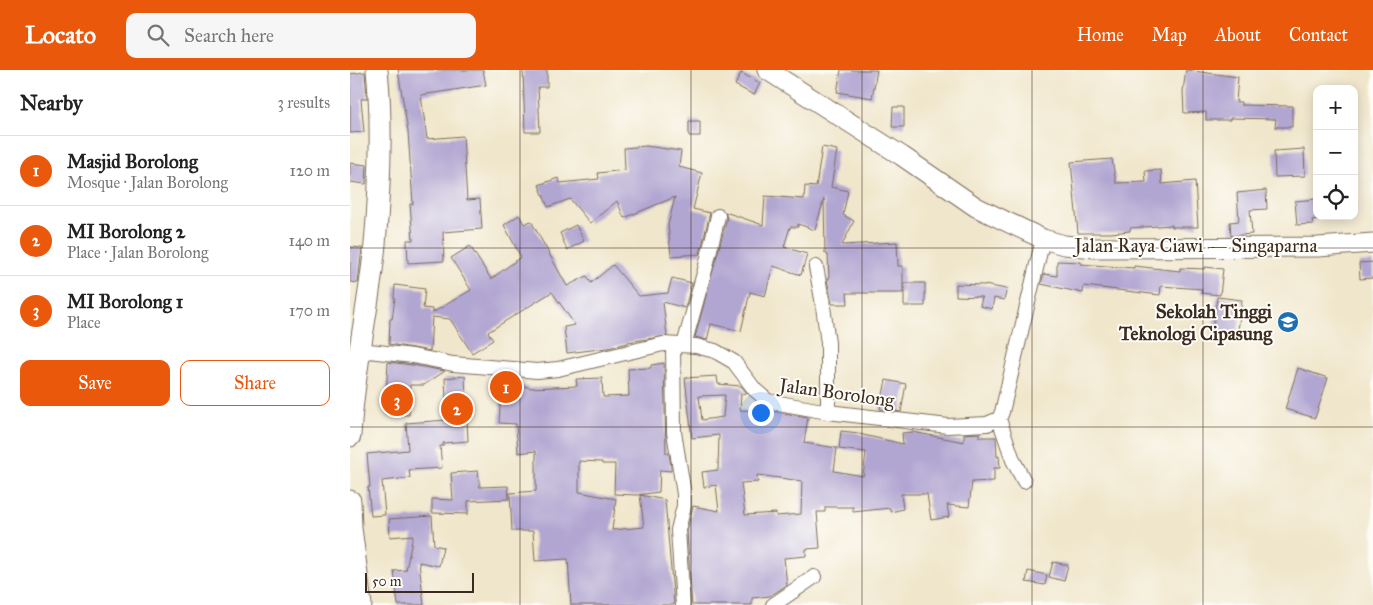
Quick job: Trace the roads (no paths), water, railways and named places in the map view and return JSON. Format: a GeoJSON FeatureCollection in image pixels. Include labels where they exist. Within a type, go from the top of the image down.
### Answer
{"type":"FeatureCollection","features":[{"type":"Feature","properties":{"kind":"main road"},"geometry":{"type":"LineString","coordinates":[[350,436],[376,235],[381,140],[378,70]]}},
{"type":"Feature","properties":{"kind":"main road","name":"Jalan Raya Ciawi — Singaparna"},"geometry":{"type":"LineString","coordinates":[[768,70],[902,156],[976,207],[1043,239],[1064,245],[1095,248],[1318,247],[1373,243]]}},
{"type":"Feature","properties":{"kind":"main road"},"geometry":{"type":"LineString","coordinates":[[350,501],[351,528],[361,605]]}},
{"type":"Feature","properties":{"kind":"street"},"geometry":{"type":"LineString","coordinates":[[682,605],[678,530],[684,506],[684,494],[674,432],[679,345],[706,266],[718,216]]}},
{"type":"Feature","properties":{"kind":"street"},"geometry":{"type":"LineString","coordinates":[[1024,481],[1013,460],[999,419],[1043,239]]}},
{"type":"Feature","properties":{"kind":"street"},"geometry":{"type":"LineString","coordinates":[[816,267],[828,343],[828,412]]}},
{"type":"Feature","properties":{"kind":"street","name":"Jalan Borolong"},"geometry":{"type":"LineString","coordinates":[[360,350],[413,356],[453,364],[537,371],[558,369],[663,344],[696,346],[715,351],[734,362],[755,390],[768,401],[828,412],[948,426],[987,424],[999,419]]}},
{"type":"Feature","properties":{"kind":"street"},"geometry":{"type":"LineString","coordinates":[[773,605],[814,577]]}},
{"type":"Feature","properties":{"kind":"place","name":"Sekolah Tinggi Teknologi Cipasung"},"geometry":{"type":"Point","coordinates":[1288,322]}},
{"type":"Feature","properties":{"kind":"place","name":"Masjid Borolong"},"geometry":{"type":"Point","coordinates":[506,387]}},
{"type":"Feature","properties":{"kind":"place","name":"MI Borolong 1"},"geometry":{"type":"Point","coordinates":[397,400]}},
{"type":"Feature","properties":{"kind":"place","name":"MI Borolong 2"},"geometry":{"type":"Point","coordinates":[457,409]}}]}
